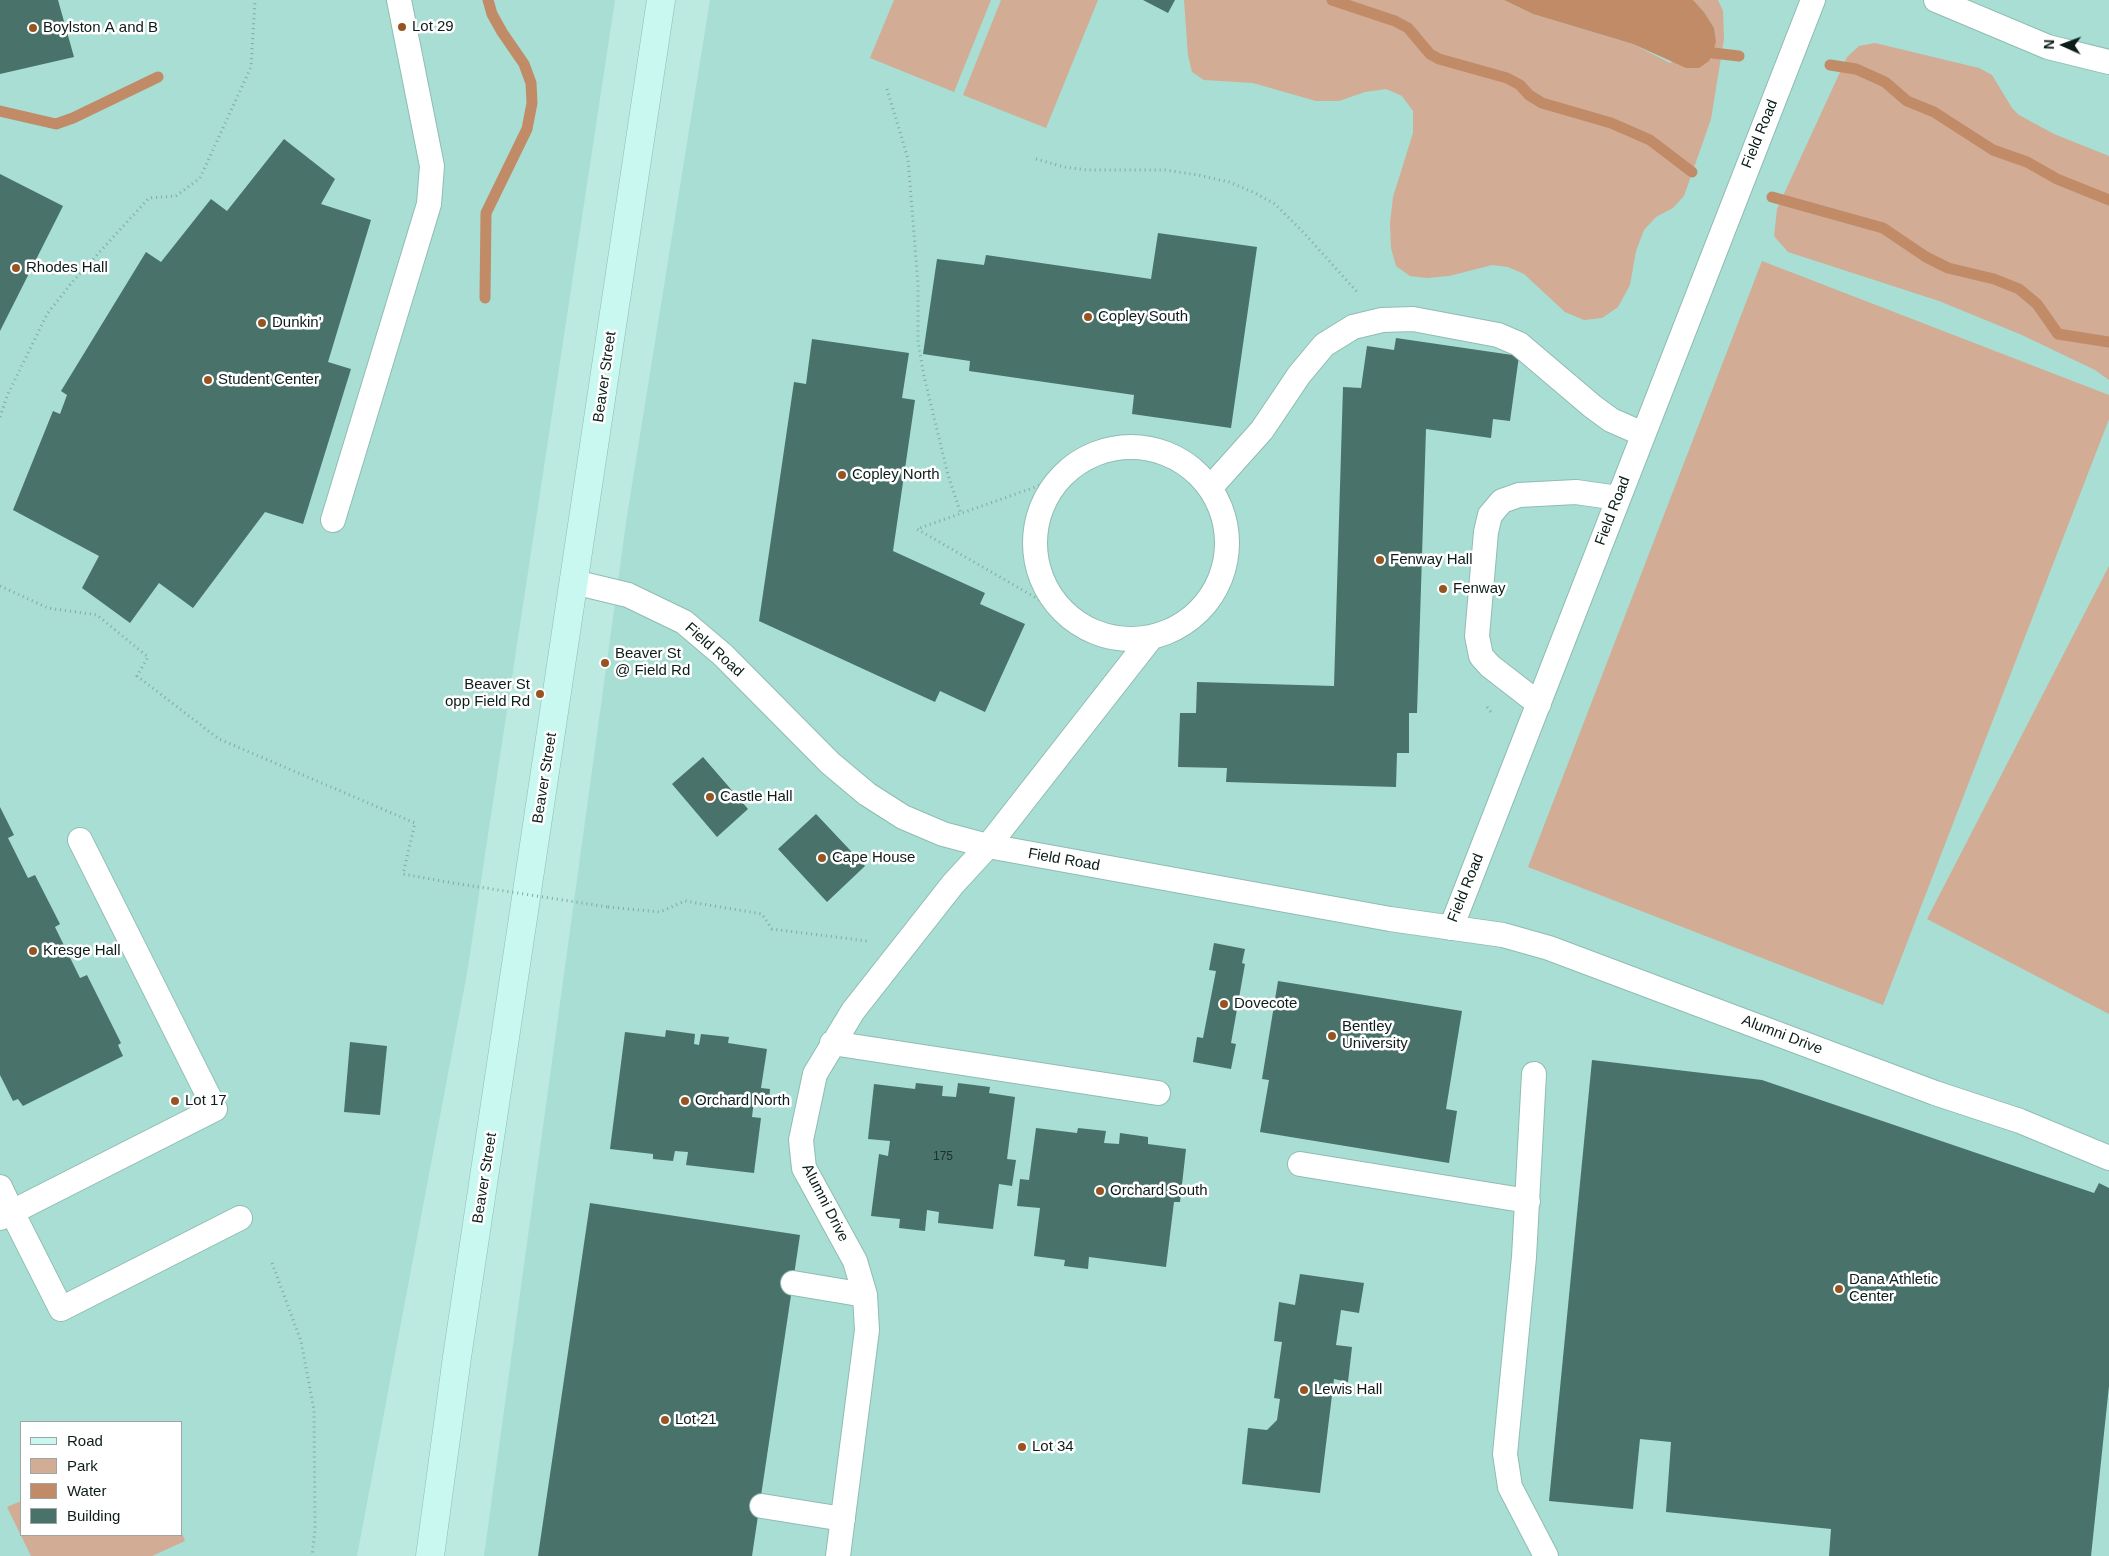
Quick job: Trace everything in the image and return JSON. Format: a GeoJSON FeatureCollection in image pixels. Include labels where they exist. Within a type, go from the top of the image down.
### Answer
{"type":"FeatureCollection","features":[{"type":"Feature","properties":{"kind":"main road","name":"Beaver Street"},"geometry":{"type":"LineString","coordinates":[[430,1555],[461,1330],[660,0]]}},
{"type":"Feature","properties":{"kind":"lane"},"geometry":{"type":"LineString","coordinates":[[333,520],[429,204],[432,166],[399,0]]}},
{"type":"Feature","properties":{"kind":"lane","name":"Field Road"},"geometry":{"type":"LineString","coordinates":[[574,582],[628,595],[684,622],[723,655],[830,763],[867,794],[903,817],[943,834],[988,846],[1390,919],[1451,928],[1813,0]]}},
{"type":"Feature","properties":{"kind":"lane"},"geometry":{"type":"LineString","coordinates":[[1936,0],[2048,47],[2109,62]]}},
{"type":"Feature","properties":{"kind":"lane"},"geometry":{"type":"LineString","coordinates":[[1211,487],[1262,430],[1299,375],[1324,345],[1353,327],[1382,320],[1413,319],[1498,335],[1519,344],[1611,420],[1643,434]]}},
{"type":"Feature","properties":{"kind":"lane"},"geometry":{"type":"LineString","coordinates":[[1136,446],[1165,452],[1191,466],[1211,487],[1223,512],[1228,539],[1226,566],[1216,592],[1199,613],[1177,629],[1150,639],[1120,640],[1090,631],[1064,614],[1047,590],[1036,562],[1035,532],[1042,504],[1058,479],[1081,460],[1107,449],[1136,446]]}},
{"type":"Feature","properties":{"kind":"lane"},"geometry":{"type":"LineString","coordinates":[[1538,704],[1490,666],[1481,656],[1477,636],[1486,532],[1490,515],[1502,501],[1519,495],[1576,492],[1618,498]]}},
{"type":"Feature","properties":{"kind":"lane","name":"Alumni Drive"},"geometry":{"type":"LineString","coordinates":[[838,1556],[867,1330],[865,1295],[855,1261],[804,1168],[801,1140],[805,1111],[815,1074],[853,1011],[954,884],[988,846],[1150,639]]}},
{"type":"Feature","properties":{"kind":"lane"},"geometry":{"type":"LineString","coordinates":[[6,1215],[215,1110],[80,840]]}},
{"type":"Feature","properties":{"kind":"lane","name":"Alumni Drive"},"geometry":{"type":"LineString","coordinates":[[1451,928],[1503,935],[1549,948],[1935,1093],[2020,1121],[2109,1158]]}},
{"type":"Feature","properties":{"kind":"lane"},"geometry":{"type":"LineString","coordinates":[[832,1043],[1158,1093]]}},
{"type":"Feature","properties":{"kind":"lane"},"geometry":{"type":"LineString","coordinates":[[1534,1074],[1528,1201],[1505,1454],[1510,1487],[1546,1556]]}},
{"type":"Feature","properties":{"kind":"lane"},"geometry":{"type":"LineString","coordinates":[[1300,1164],[1528,1201]]}},
{"type":"Feature","properties":{"kind":"lane"},"geometry":{"type":"LineString","coordinates":[[0,1187],[6,1215],[61,1308],[240,1218]]}},
{"type":"Feature","properties":{"kind":"lane"},"geometry":{"type":"LineString","coordinates":[[793,1283],[865,1295]]}},
{"type":"Feature","properties":{"kind":"lane"},"geometry":{"type":"LineString","coordinates":[[762,1506],[843,1519]]}},
{"type":"Feature","properties":{"kind":"path"},"geometry":{"type":"LineString","coordinates":[[0,417],[7,396],[47,314],[74,280],[149,198],[176,196],[200,178],[251,68],[255,0]]}},
{"type":"Feature","properties":{"kind":"path"},"geometry":{"type":"LineString","coordinates":[[887,89],[908,160],[917,275],[918,342],[924,376],[948,475],[961,514]]}},
{"type":"Feature","properties":{"kind":"path"},"geometry":{"type":"LineString","coordinates":[[1036,159],[1064,167],[1086,170],[1165,170],[1198,175],[1228,182],[1253,192],[1275,204],[1382,320]]}},
{"type":"Feature","properties":{"kind":"path"},"geometry":{"type":"LineString","coordinates":[[1058,479],[917,529],[1064,614]]}},
{"type":"Feature","properties":{"kind":"path"},"geometry":{"type":"LineString","coordinates":[[0,586],[48,608],[97,615],[148,656],[137,676],[219,739],[415,823],[403,874],[608,907],[660,912],[685,901],[762,914],[772,929],[905,946]]}},
{"type":"Feature","properties":{"kind":"path"},"geometry":{"type":"LineString","coordinates":[[272,1263],[301,1341],[314,1410],[315,1530],[312,1556]]}},
{"type":"Feature","properties":{"kind":"shaded area"},"geometry":{"type":"Polygon","coordinates":[[[0,0],[615,0],[467,973],[357,1556],[0,1556],[0,0]]]}},
{"type":"Feature","properties":{"kind":"shaded area","name":"Bentley University"},"geometry":{"type":"Polygon","coordinates":[[[710,0],[2109,0],[2109,1556],[484,1556],[627,516],[710,0]]]}},
{"type":"Feature","properties":{"kind":"green space"},"geometry":{"type":"Polygon","coordinates":[[[894,0],[991,0],[954,92],[870,58],[894,0]]]}},
{"type":"Feature","properties":{"kind":"green space"},"geometry":{"type":"Polygon","coordinates":[[[1001,0],[1098,0],[1046,128],[963,95],[1001,0]]]}},
{"type":"Feature","properties":{"kind":"green space"},"geometry":{"type":"Polygon","coordinates":[[[1184,0],[1504,0],[1533,14],[1633,44],[1670,63],[1716,41],[1714,28],[1704,12],[1693,0],[1718,0],[1723,11],[1724,39],[1711,119],[1684,196],[1673,208],[1656,217],[1644,230],[1636,251],[1630,285],[1618,307],[1602,318],[1584,320],[1565,312],[1524,274],[1508,267],[1492,265],[1449,276],[1427,278],[1410,276],[1396,266],[1391,248],[1390,223],[1393,197],[1413,133],[1413,111],[1402,96],[1386,89],[1365,92],[1339,101],[1316,101],[1253,83],[1204,80],[1192,72],[1188,55],[1184,0]]]}},
{"type":"Feature","properties":{"kind":"green space"},"geometry":{"type":"Polygon","coordinates":[[[1875,43],[1979,68],[1992,75],[2012,108],[2019,115],[2054,134],[2109,156],[2109,380],[2095,370],[2022,335],[1939,301],[1788,252],[1774,236],[1777,209],[1847,57],[1859,46],[1875,43]]]}},
{"type":"Feature","properties":{"kind":"green space"},"geometry":{"type":"Polygon","coordinates":[[[1762,261],[2109,395],[2109,419],[1883,1005],[1528,867],[1762,261]]]}},
{"type":"Feature","properties":{"kind":"green space"},"geometry":{"type":"Polygon","coordinates":[[[2109,566],[2109,1014],[1927,919],[2109,566]]]}},
{"type":"Feature","properties":{"kind":"green space"},"geometry":{"type":"Polygon","coordinates":[[[20,1501],[20,1534],[7,1507],[20,1501]]]}},
{"type":"Feature","properties":{"kind":"green space"},"geometry":{"type":"Polygon","coordinates":[[[182,1534],[185,1541],[152,1556],[31,1556],[21,1536],[182,1536],[182,1534]]]}},
{"type":"Feature","properties":{"kind":"water"},"geometry":{"type":"Polygon","coordinates":[[[1504,0],[1693,0],[1704,12],[1714,28],[1716,41],[1709,61],[1699,68],[1686,68],[1633,44],[1533,14],[1504,0]]]}},
{"type":"Feature","properties":{"kind":"building","name":"Boylston A and B"},"geometry":{"type":"Polygon","coordinates":[[[0,0],[58,0],[74,57],[0,74],[0,0]]]}},
{"type":"Feature","properties":{"kind":"building"},"geometry":{"type":"Polygon","coordinates":[[[1143,0],[1175,0],[1168,13],[1143,0]]]}},
{"type":"Feature","properties":{"kind":"building","name":"Student Center"},"geometry":{"type":"Polygon","coordinates":[[[284,139],[335,179],[321,204],[371,220],[328,362],[351,369],[303,524],[265,512],[193,608],[159,583],[130,623],[82,588],[99,556],[13,510],[53,411],[60,414],[67,395],[61,391],[146,252],[161,262],[211,199],[227,211],[284,139]]]}},
{"type":"Feature","properties":{"kind":"building","name":"Rhodes Hall"},"geometry":{"type":"Polygon","coordinates":[[[0,174],[63,206],[0,331],[0,174]]]}},
{"type":"Feature","properties":{"kind":"building","name":"Copley South"},"geometry":{"type":"Polygon","coordinates":[[[1158,233],[1257,247],[1231,428],[1132,414],[1134,395],[969,371],[970,361],[923,354],[937,259],[984,265],[986,255],[1151,279],[1158,233]]]}},
{"type":"Feature","properties":{"kind":"building","name":"Fenway Hall"},"geometry":{"type":"Polygon","coordinates":[[[1396,338],[1519,356],[1510,421],[1493,419],[1491,438],[1426,429],[1417,713],[1409,713],[1409,753],[1397,753],[1396,787],[1226,782],[1227,768],[1178,767],[1180,713],[1196,713],[1197,682],[1334,686],[1343,387],[1361,388],[1367,346],[1394,350],[1396,338]]]}},
{"type":"Feature","properties":{"kind":"building","name":"Copley North"},"geometry":{"type":"Polygon","coordinates":[[[812,339],[909,353],[902,398],[915,400],[893,551],[985,593],[980,604],[1025,624],[985,712],[940,691],[935,702],[759,621],[794,382],[806,384],[812,339]]]}},
{"type":"Feature","properties":{"kind":"building","name":"Castle Hall"},"geometry":{"type":"Polygon","coordinates":[[[703,757],[748,809],[717,837],[672,784],[703,757]]]}},
{"type":"Feature","properties":{"kind":"building","name":"Kresge Hall"},"geometry":{"type":"Polygon","coordinates":[[[0,807],[14,835],[8,838],[28,878],[35,875],[60,924],[55,927],[80,978],[87,975],[121,1043],[118,1045],[123,1056],[23,1106],[18,1099],[13,1101],[0,1075],[0,807]]]}},
{"type":"Feature","properties":{"kind":"building","name":"Cape House"},"geometry":{"type":"Polygon","coordinates":[[[816,814],[865,866],[827,902],[778,849],[816,814]]]}},
{"type":"Feature","properties":{"kind":"building","name":"Dovecote"},"geometry":{"type":"Polygon","coordinates":[[[1214,943],[1245,949],[1242,963],[1245,964],[1231,1043],[1236,1044],[1231,1069],[1193,1062],[1197,1037],[1203,1038],[1216,971],[1209,970],[1214,943]]]}},
{"type":"Feature","properties":{"kind":"building"},"geometry":{"type":"Polygon","coordinates":[[[1278,981],[1462,1011],[1446,1109],[1457,1111],[1449,1163],[1260,1132],[1269,1080],[1262,1079],[1278,981]]]}},
{"type":"Feature","properties":{"kind":"building","name":"Orchard North"},"geometry":{"type":"Polygon","coordinates":[[[666,1030],[695,1034],[694,1044],[699,1045],[701,1034],[729,1037],[728,1043],[767,1049],[761,1088],[770,1089],[769,1102],[754,1100],[752,1117],[761,1118],[754,1173],[686,1165],[688,1152],[675,1151],[673,1161],[653,1159],[653,1154],[610,1149],[625,1032],[665,1037],[666,1030]]]}},
{"type":"Feature","properties":{"kind":"building"},"geometry":{"type":"Polygon","coordinates":[[[350,1042],[387,1046],[380,1115],[344,1112],[350,1042]]]}},
{"type":"Feature","properties":{"kind":"building","name":"Dana Athletic Center"},"geometry":{"type":"Polygon","coordinates":[[[1592,1060],[1762,1080],[2094,1193],[2099,1183],[2109,1188],[2109,1386],[2091,1556],[1829,1556],[1831,1529],[1666,1512],[1671,1442],[1640,1439],[1633,1509],[1549,1501],[1592,1060]]]}},
{"type":"Feature","properties":{"kind":"building"},"geometry":{"type":"Polygon","coordinates":[[[916,1083],[943,1086],[942,1096],[956,1097],[958,1083],[990,1087],[989,1093],[1015,1097],[1007,1159],[1016,1160],[1012,1186],[999,1184],[993,1229],[938,1223],[939,1212],[927,1210],[925,1231],[899,1228],[900,1219],[871,1216],[879,1154],[888,1156],[890,1141],[868,1139],[874,1084],[915,1089],[916,1083]]]}},
{"type":"Feature","properties":{"kind":"building","name":"Orchard South"},"geometry":{"type":"Polygon","coordinates":[[[1036,1128],[1077,1133],[1078,1128],[1106,1131],[1104,1143],[1119,1144],[1120,1133],[1148,1137],[1148,1144],[1186,1149],[1180,1202],[1174,1202],[1166,1267],[1089,1257],[1088,1269],[1064,1266],[1065,1260],[1034,1256],[1040,1208],[1017,1206],[1020,1179],[1029,1180],[1036,1128]]]}},
{"type":"Feature","properties":{"kind":"building","name":"Lot 21"},"geometry":{"type":"Polygon","coordinates":[[[590,1203],[800,1235],[752,1556],[538,1556],[590,1203]]]}},
{"type":"Feature","properties":{"kind":"building","name":"Lewis Hall"},"geometry":{"type":"Polygon","coordinates":[[[1300,1274],[1364,1283],[1359,1313],[1341,1310],[1336,1345],[1352,1347],[1348,1382],[1334,1379],[1320,1493],[1242,1484],[1248,1428],[1267,1430],[1277,1420],[1280,1399],[1274,1398],[1282,1342],[1274,1341],[1279,1302],[1295,1305],[1300,1274]]]}},
{"type":"Feature","properties":{"kind":"waterway"},"geometry":{"type":"LineString","coordinates":[[485,298],[486,213],[527,129],[532,103],[531,83],[524,64],[502,32],[492,14],[488,0]]}},
{"type":"Feature","properties":{"kind":"waterway"},"geometry":{"type":"LineString","coordinates":[[1332,0],[1395,21],[1408,28],[1430,54],[1439,59],[1507,78],[1520,85],[1529,95],[1542,103],[1611,123],[1650,140],[1692,172]]}},
{"type":"Feature","properties":{"kind":"waterway"},"geometry":{"type":"LineString","coordinates":[[1713,53],[1739,56]]}},
{"type":"Feature","properties":{"kind":"waterway"},"geometry":{"type":"LineString","coordinates":[[1830,65],[1856,69],[1885,82],[1907,101],[1934,112],[1993,150],[2027,162],[2057,179],[2109,200]]}},
{"type":"Feature","properties":{"kind":"waterway"},"geometry":{"type":"LineString","coordinates":[[0,111],[56,124],[73,118],[158,77]]}},
{"type":"Feature","properties":{"kind":"waterway"},"geometry":{"type":"LineString","coordinates":[[1772,197],[1883,228],[1926,257],[1948,268],[1994,279],[2019,289],[2037,304],[2058,334],[2109,342]]}},
{"type":"Feature","properties":{"kind":"place","name":"Lot 29"},"geometry":{"type":"Point","coordinates":[402,27]}},
{"type":"Feature","properties":{"kind":"place","name":"Boylston A and B"},"geometry":{"type":"Point","coordinates":[33,28]}},
{"type":"Feature","properties":{"kind":"place","name":"Rhodes Hall"},"geometry":{"type":"Point","coordinates":[16,268]}},
{"type":"Feature","properties":{"kind":"place","name":"Copley South"},"geometry":{"type":"Point","coordinates":[1088,317]}},
{"type":"Feature","properties":{"kind":"place","name":"Dunkin'"},"geometry":{"type":"Point","coordinates":[262,323]}},
{"type":"Feature","properties":{"kind":"place","name":"Student Center"},"geometry":{"type":"Point","coordinates":[208,380]}},
{"type":"Feature","properties":{"kind":"place","name":"Copley North"},"geometry":{"type":"Point","coordinates":[842,475]}},
{"type":"Feature","properties":{"kind":"place","name":"Fenway Hall"},"geometry":{"type":"Point","coordinates":[1380,560]}},
{"type":"Feature","properties":{"kind":"place","name":"Fenway"},"geometry":{"type":"Point","coordinates":[1443,589]}},
{"type":"Feature","properties":{"kind":"place","name":"Beaver St @ Field Rd"},"geometry":{"type":"Point","coordinates":[605,663]}},
{"type":"Feature","properties":{"kind":"place","name":"Beaver St opp Field Rd"},"geometry":{"type":"Point","coordinates":[540,694]}},
{"type":"Feature","properties":{"kind":"place","name":"Castle Hall"},"geometry":{"type":"Point","coordinates":[710,797]}},
{"type":"Feature","properties":{"kind":"place","name":"Cape House"},"geometry":{"type":"Point","coordinates":[822,858]}},
{"type":"Feature","properties":{"kind":"place","name":"Kresge Hall"},"geometry":{"type":"Point","coordinates":[33,951]}},
{"type":"Feature","properties":{"kind":"place","name":"Dovecote"},"geometry":{"type":"Point","coordinates":[1224,1004]}},
{"type":"Feature","properties":{"kind":"place","name":"Bentley University"},"geometry":{"type":"Point","coordinates":[1332,1036]}},
{"type":"Feature","properties":{"kind":"place","name":"Lot 17"},"geometry":{"type":"Point","coordinates":[175,1101]}},
{"type":"Feature","properties":{"kind":"place","name":"Orchard North"},"geometry":{"type":"Point","coordinates":[685,1101]}},
{"type":"Feature","properties":{"kind":"place","name":"Orchard South"},"geometry":{"type":"Point","coordinates":[1100,1191]}},
{"type":"Feature","properties":{"kind":"place","name":"Dana Athletic Center"},"geometry":{"type":"Point","coordinates":[1839,1289]}},
{"type":"Feature","properties":{"kind":"place","name":"Lewis Hall"},"geometry":{"type":"Point","coordinates":[1304,1390]}},
{"type":"Feature","properties":{"kind":"place","name":"Lot 21"},"geometry":{"type":"Point","coordinates":[665,1420]}},
{"type":"Feature","properties":{"kind":"place","name":"Lot 34"},"geometry":{"type":"Point","coordinates":[1022,1447]}}]}
